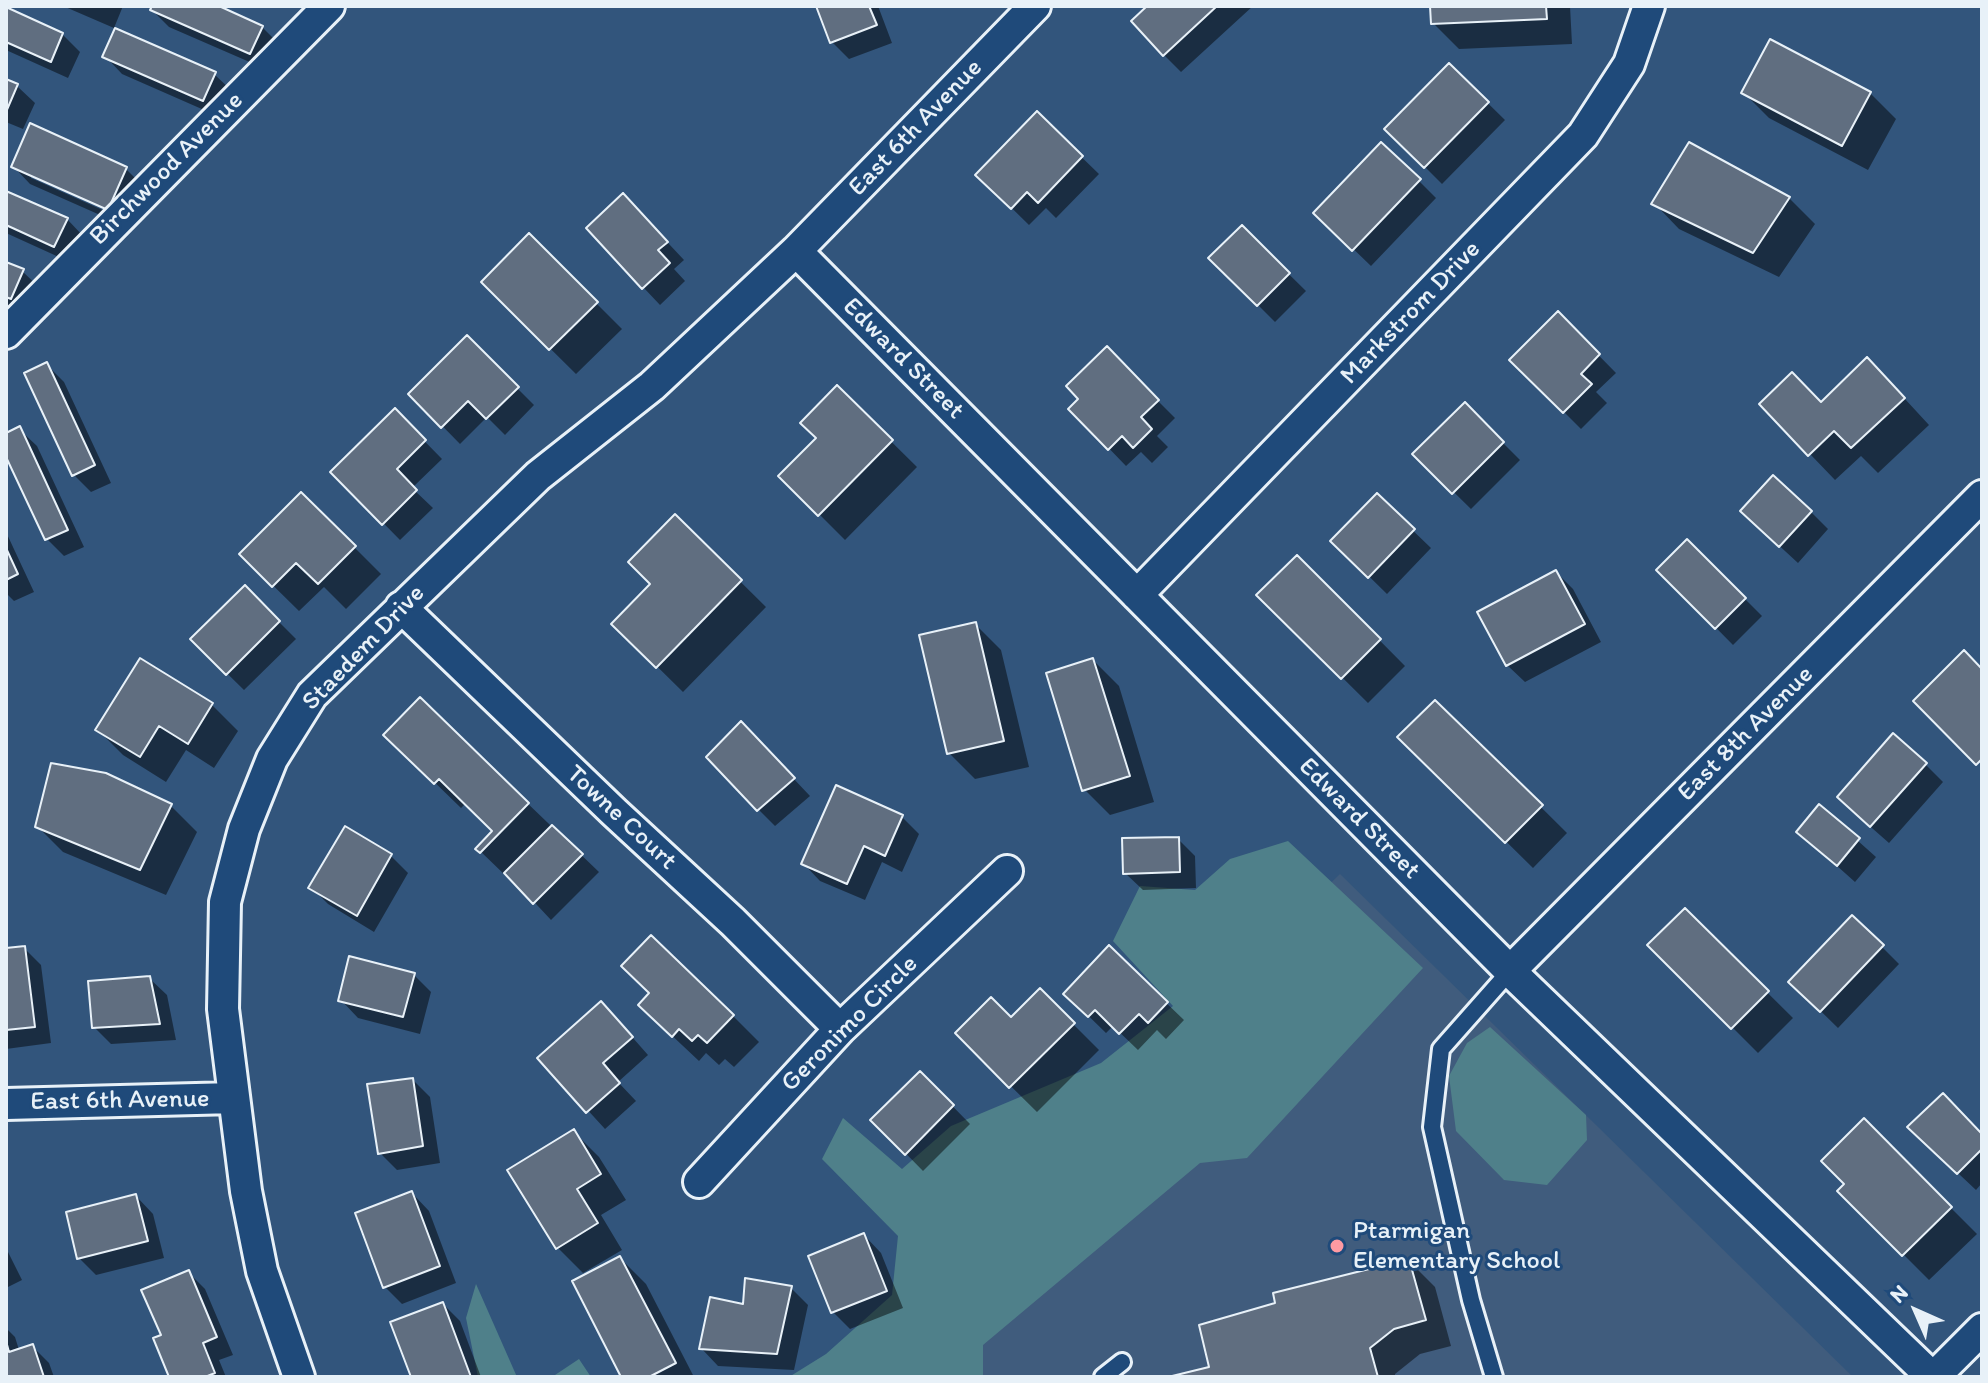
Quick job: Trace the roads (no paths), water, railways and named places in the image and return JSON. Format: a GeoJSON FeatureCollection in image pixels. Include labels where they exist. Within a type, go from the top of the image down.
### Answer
{"type":"FeatureCollection","features":[{"type":"Feature","properties":{"kind":"street","name":"Birchwood Avenue"},"geometry":{"type":"LineString","coordinates":[[6,333],[329,6]]}},
{"type":"Feature","properties":{"kind":"street","name":"East 6th Avenue"},"geometry":{"type":"LineString","coordinates":[[796,251],[1035,6]]}},
{"type":"Feature","properties":{"kind":"street","name":"Markstrom Drive"},"geometry":{"type":"LineString","coordinates":[[1137,595],[1583,135],[1629,64],[1649,6]]}},
{"type":"Feature","properties":{"kind":"street","name":"Edward Street"},"geometry":{"type":"LineString","coordinates":[[796,251],[1510,971],[1933,1377]]}},
{"type":"Feature","properties":{"kind":"street","name":"Staedem Drive"},"geometry":{"type":"LineString","coordinates":[[299,1377],[262,1271],[246,1191],[223,1009],[225,902],[244,829],[272,759],[312,695],[401,607],[538,476],[652,386],[796,251]]}},
{"type":"Feature","properties":{"kind":"street","name":"East 8th Avenue"},"geometry":{"type":"LineString","coordinates":[[1510,971],[1982,496]]}},
{"type":"Feature","properties":{"kind":"street","name":"Towne Court"},"geometry":{"type":"LineString","coordinates":[[401,607],[733,922],[840,1029]]}},
{"type":"Feature","properties":{"kind":"street","name":"Geronimo Circle"},"geometry":{"type":"LineString","coordinates":[[699,1182],[840,1029],[1007,871]]}},
{"type":"Feature","properties":{"kind":"street","name":"East 6th Avenue"},"geometry":{"type":"LineString","coordinates":[[6,1104],[234,1098]]}},
{"type":"Feature","properties":{"kind":"street"},"geometry":{"type":"LineString","coordinates":[[1933,1377],[1982,1329]]}},
{"type":"Feature","properties":{"kind":"lane"},"geometry":{"type":"LineString","coordinates":[[1494,1377],[1471,1300],[1432,1127],[1441,1049],[1510,971]]}},
{"type":"Feature","properties":{"kind":"lane"},"geometry":{"type":"LineString","coordinates":[[1103,1377],[1122,1362]]}},
{"type":"Feature","properties":{"kind":"place","name":"Ptarmigan Elementary School"},"geometry":{"type":"Point","coordinates":[1337,1246]}}]}
